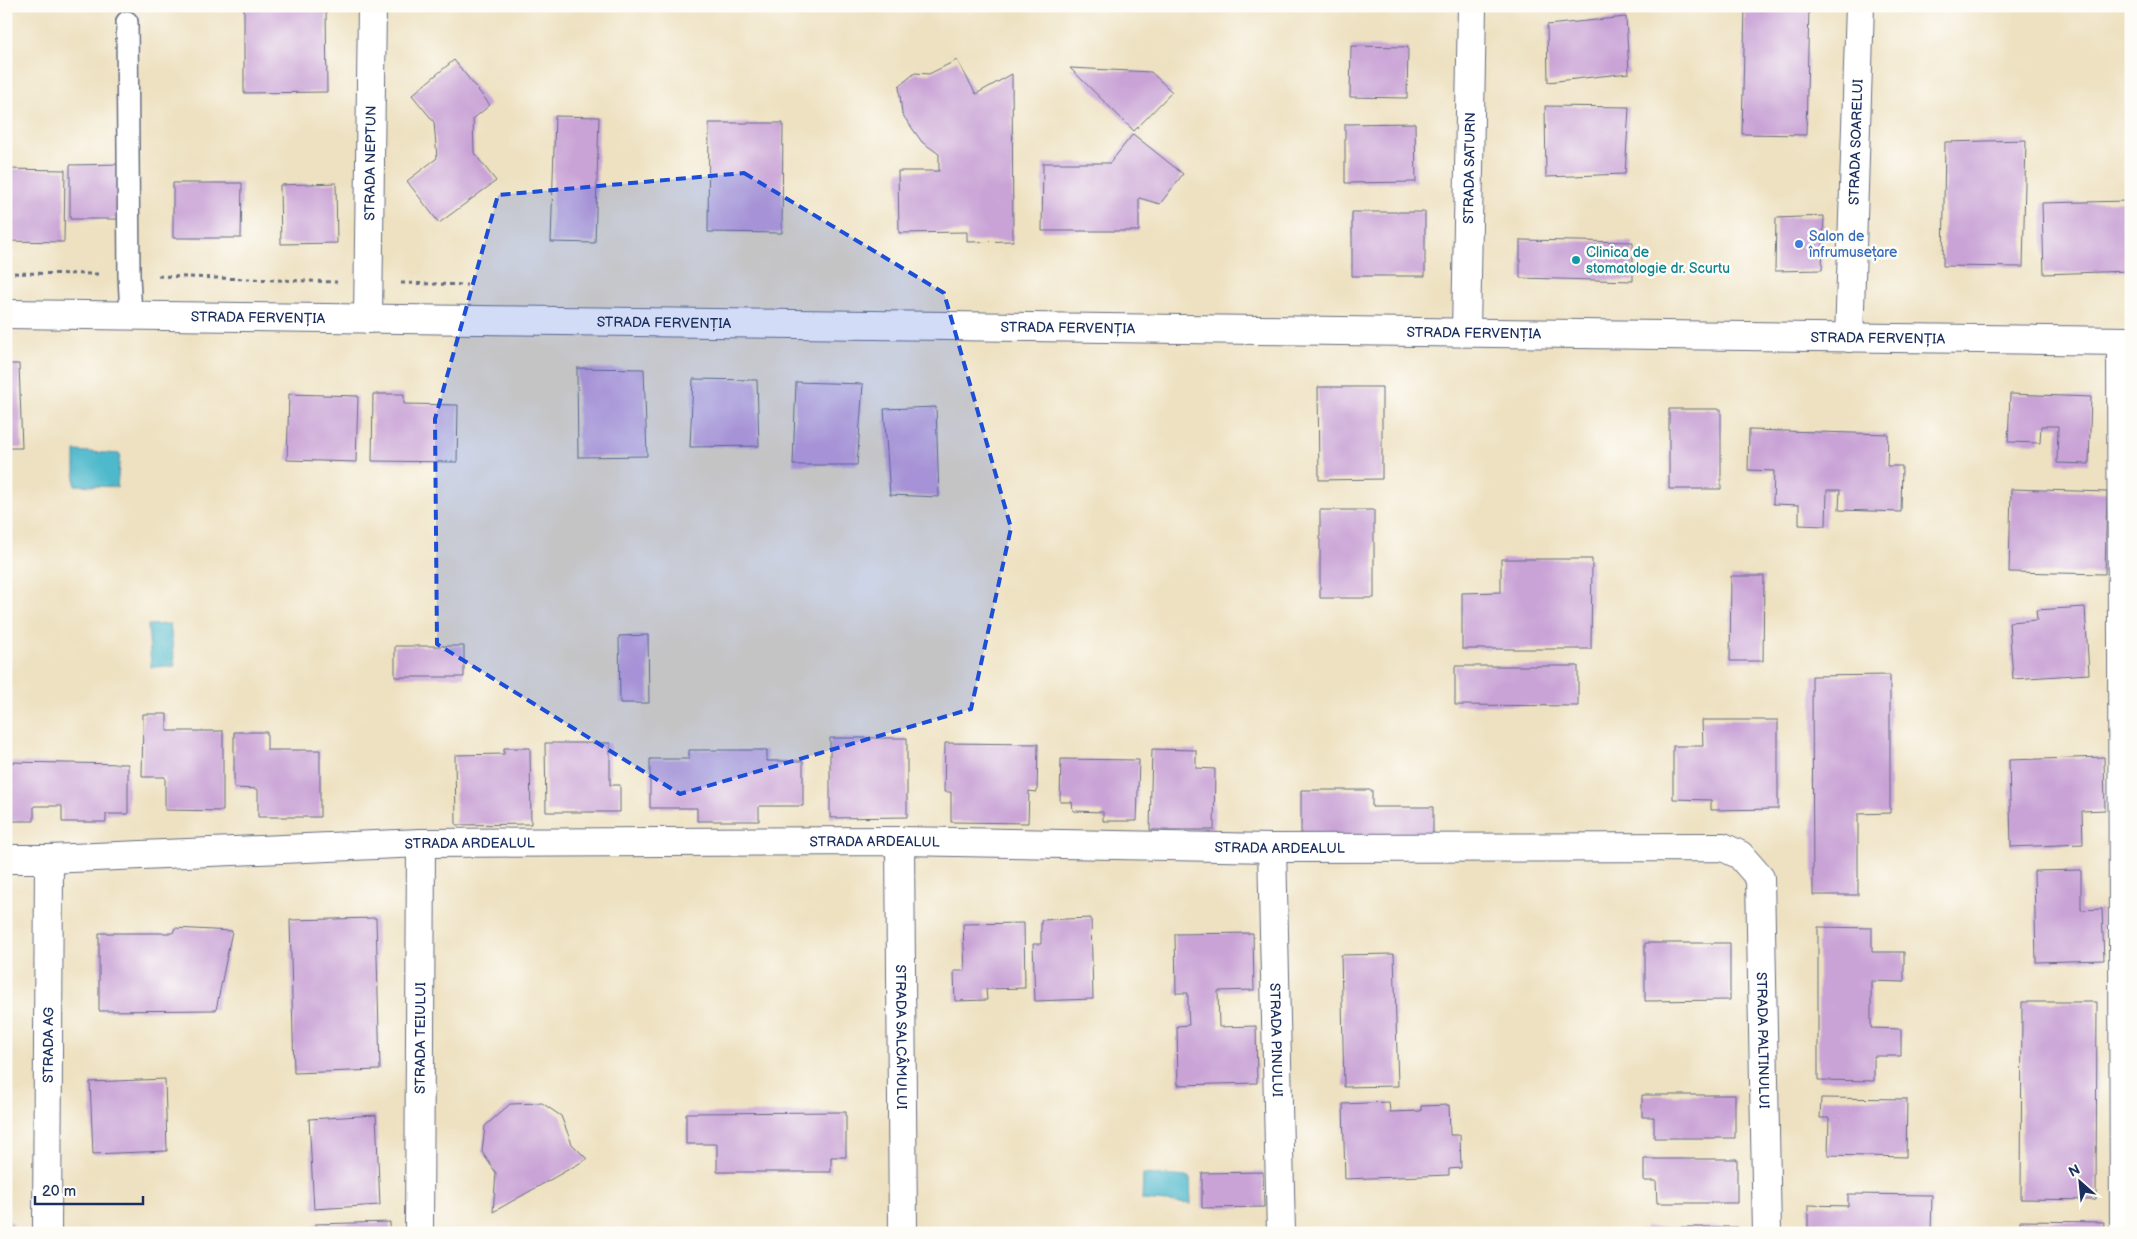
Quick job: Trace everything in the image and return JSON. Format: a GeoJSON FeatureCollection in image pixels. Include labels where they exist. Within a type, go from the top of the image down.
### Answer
{"type":"FeatureCollection","features":[{"type":"Feature","properties":{"kind":"street","name":"STRADA NEPTUN"},"geometry":{"type":"LineString","coordinates":[[368,319],[372,6]]}},
{"type":"Feature","properties":{"kind":"street","name":"STRADA SATURN"},"geometry":{"type":"LineString","coordinates":[[1466,332],[1472,6]]}},
{"type":"Feature","properties":{"kind":"street","name":"STRADA SOARELUI"},"geometry":{"type":"LineString","coordinates":[[1849,338],[1860,6]]}},
{"type":"Feature","properties":{"kind":"street","name":"STRADA FERVENȚIA"},"geometry":{"type":"LineString","coordinates":[[6,314],[2126,341]]}},
{"type":"Feature","properties":{"kind":"street"},"geometry":{"type":"LineString","coordinates":[[2124,1233],[2126,341]]}},
{"type":"Feature","properties":{"kind":"street","name":"STRADA ARDEALUL"},"geometry":{"type":"LineString","coordinates":[[6,858],[49,859],[420,843],[900,841],[1272,848],[1723,847],[1740,855]]}},
{"type":"Feature","properties":{"kind":"street","name":"STRADA SALCÂMULUI"},"geometry":{"type":"LineString","coordinates":[[900,841],[903,1233]]}},
{"type":"Feature","properties":{"kind":"street","name":"STRADA TEIULUI"},"geometry":{"type":"LineString","coordinates":[[419,1233],[420,843]]}},
{"type":"Feature","properties":{"kind":"street","name":"STRADA PINULUI"},"geometry":{"type":"LineString","coordinates":[[1272,848],[1281,1233]]}},
{"type":"Feature","properties":{"kind":"street","name":"STRADA PALTINULUI"},"geometry":{"type":"LineString","coordinates":[[1740,855],[1760,878],[1768,1233]]}},
{"type":"Feature","properties":{"kind":"street","name":"STRADA AG"},"geometry":{"type":"LineString","coordinates":[[47,1233],[49,859]]}},
{"type":"Feature","properties":{"kind":"lane"},"geometry":{"type":"LineString","coordinates":[[127,22],[131,316]]}},
{"type":"Feature","properties":{"kind":"path"},"geometry":{"type":"LineString","coordinates":[[6,273],[368,283]]}},
{"type":"Feature","properties":{"kind":"highlighted area"},"geometry":{"type":"Polygon","coordinates":[[[744,173],[944,293],[1011,528],[971,709],[680,794],[437,644],[435,419],[498,195],[744,173]]]}},
{"type":"Feature","properties":{"kind":"water"},"geometry":{"type":"Polygon","coordinates":[[[75,451],[120,454],[117,487],[75,485],[75,451]]]}},
{"type":"Feature","properties":{"kind":"water"},"geometry":{"type":"Polygon","coordinates":[[[170,624],[175,666],[151,667],[148,625],[170,624]]]}},
{"type":"Feature","properties":{"kind":"water"},"geometry":{"type":"Polygon","coordinates":[[[1143,1174],[1190,1177],[1191,1204],[1142,1200],[1143,1174]]]}},
{"type":"Feature","properties":{"kind":"building"},"geometry":{"type":"Polygon","coordinates":[[[244,6],[326,6],[327,92],[244,93],[244,6]]]}},
{"type":"Feature","properties":{"kind":"building"},"geometry":{"type":"Polygon","coordinates":[[[1745,6],[1809,6],[1806,135],[1742,134],[1745,6]]]}},
{"type":"Feature","properties":{"kind":"building"},"geometry":{"type":"Polygon","coordinates":[[[1626,17],[1629,73],[1548,82],[1547,25],[1626,17]]]}},
{"type":"Feature","properties":{"kind":"building"},"geometry":{"type":"Polygon","coordinates":[[[1351,46],[1408,47],[1407,98],[1350,97],[1351,46]]]}},
{"type":"Feature","properties":{"kind":"building"},"geometry":{"type":"Polygon","coordinates":[[[454,60],[490,105],[473,119],[474,153],[496,181],[439,223],[407,181],[437,158],[434,122],[412,95],[454,60]]]}},
{"type":"Feature","properties":{"kind":"building"},"geometry":{"type":"Polygon","coordinates":[[[957,60],[976,94],[1012,74],[1013,241],[967,242],[967,232],[899,233],[898,171],[939,171],[939,154],[922,142],[902,114],[899,86],[915,73],[929,74],[957,60]]]}},
{"type":"Feature","properties":{"kind":"building"},"geometry":{"type":"Polygon","coordinates":[[[1070,68],[1151,72],[1172,92],[1134,131],[1070,68]]]}},
{"type":"Feature","properties":{"kind":"building"},"geometry":{"type":"Polygon","coordinates":[[[1545,106],[1629,107],[1625,174],[1546,177],[1545,106]]]}},
{"type":"Feature","properties":{"kind":"building"},"geometry":{"type":"Polygon","coordinates":[[[555,116],[599,117],[595,243],[551,242],[555,116]]]}},
{"type":"Feature","properties":{"kind":"building"},"geometry":{"type":"Polygon","coordinates":[[[709,123],[783,123],[782,233],[708,232],[709,123]]]}},
{"type":"Feature","properties":{"kind":"building"},"geometry":{"type":"Polygon","coordinates":[[[1415,123],[1416,182],[1345,183],[1345,124],[1415,123]]]}},
{"type":"Feature","properties":{"kind":"building"},"geometry":{"type":"Polygon","coordinates":[[[1133,134],[1183,174],[1160,204],[1139,198],[1139,231],[1042,231],[1043,163],[1110,163],[1133,134]]]}},
{"type":"Feature","properties":{"kind":"building"},"geometry":{"type":"Polygon","coordinates":[[[2026,140],[2023,267],[1943,266],[1945,142],[2026,140]]]}},
{"type":"Feature","properties":{"kind":"building"},"geometry":{"type":"Polygon","coordinates":[[[122,164],[123,219],[70,219],[70,165],[122,164]]]}},
{"type":"Feature","properties":{"kind":"building"},"geometry":{"type":"Polygon","coordinates":[[[6,169],[65,170],[64,242],[6,241],[6,169]]]}},
{"type":"Feature","properties":{"kind":"building"},"geometry":{"type":"Polygon","coordinates":[[[173,183],[242,183],[241,238],[173,238],[173,183]]]}},
{"type":"Feature","properties":{"kind":"building"},"geometry":{"type":"Polygon","coordinates":[[[336,183],[337,243],[281,244],[280,185],[336,183]]]}},
{"type":"Feature","properties":{"kind":"building"},"geometry":{"type":"Polygon","coordinates":[[[2127,201],[2129,271],[2044,274],[2042,203],[2127,201]]]}},
{"type":"Feature","properties":{"kind":"building"},"geometry":{"type":"Polygon","coordinates":[[[1352,212],[1425,212],[1425,276],[1352,276],[1352,212]]]}},
{"type":"Feature","properties":{"kind":"building","name":"Salon de înfrumusețare"},"geometry":{"type":"Polygon","coordinates":[[[1824,216],[1822,270],[1775,271],[1776,218],[1824,216]]]}},
{"type":"Feature","properties":{"kind":"building","name":"Clinica de stomatologie dr. Scurtu"},"geometry":{"type":"Polygon","coordinates":[[[1520,240],[1633,242],[1633,281],[1520,278],[1520,240]]]}},
{"type":"Feature","properties":{"kind":"building"},"geometry":{"type":"Polygon","coordinates":[[[6,364],[19,364],[22,448],[6,448],[6,364]]]}},
{"type":"Feature","properties":{"kind":"building"},"geometry":{"type":"Polygon","coordinates":[[[577,368],[644,369],[647,456],[578,457],[577,368]]]}},
{"type":"Feature","properties":{"kind":"building"},"geometry":{"type":"Polygon","coordinates":[[[693,379],[757,380],[759,446],[690,447],[693,379]]]}},
{"type":"Feature","properties":{"kind":"building"},"geometry":{"type":"Polygon","coordinates":[[[796,382],[863,384],[857,465],[793,465],[796,382]]]}},
{"type":"Feature","properties":{"kind":"building"},"geometry":{"type":"Polygon","coordinates":[[[1318,387],[1382,387],[1382,479],[1319,480],[1318,387]]]}},
{"type":"Feature","properties":{"kind":"building"},"geometry":{"type":"Polygon","coordinates":[[[289,394],[358,396],[356,462],[287,460],[289,394]]]}},
{"type":"Feature","properties":{"kind":"building"},"geometry":{"type":"Polygon","coordinates":[[[373,394],[404,394],[404,404],[458,405],[457,462],[372,461],[373,394]]]}},
{"type":"Feature","properties":{"kind":"building"},"geometry":{"type":"Polygon","coordinates":[[[2010,394],[2091,397],[2089,464],[2057,463],[2058,426],[2041,426],[2040,443],[2008,442],[2010,394]]]}},
{"type":"Feature","properties":{"kind":"building"},"geometry":{"type":"Polygon","coordinates":[[[936,407],[939,497],[890,495],[884,409],[936,407]]]}},
{"type":"Feature","properties":{"kind":"building"},"geometry":{"type":"Polygon","coordinates":[[[1669,409],[1721,409],[1721,489],[1669,489],[1669,409]]]}},
{"type":"Feature","properties":{"kind":"building"},"geometry":{"type":"Polygon","coordinates":[[[1749,430],[1888,434],[1887,466],[1902,466],[1901,512],[1839,510],[1840,490],[1827,490],[1826,526],[1799,525],[1799,505],[1773,504],[1774,471],[1748,470],[1749,430]]]}},
{"type":"Feature","properties":{"kind":"building"},"geometry":{"type":"Polygon","coordinates":[[[2011,489],[2107,492],[2105,574],[2009,572],[2011,489]]]}},
{"type":"Feature","properties":{"kind":"building"},"geometry":{"type":"Polygon","coordinates":[[[1320,510],[1374,510],[1374,598],[1320,598],[1320,510]]]}},
{"type":"Feature","properties":{"kind":"building"},"geometry":{"type":"Polygon","coordinates":[[[1501,559],[1592,559],[1591,649],[1462,649],[1462,593],[1501,592],[1501,559]]]}},
{"type":"Feature","properties":{"kind":"building"},"geometry":{"type":"Polygon","coordinates":[[[1731,576],[1764,576],[1763,661],[1730,661],[1731,576]]]}},
{"type":"Feature","properties":{"kind":"building"},"geometry":{"type":"Polygon","coordinates":[[[2085,607],[2089,674],[2013,679],[2009,622],[2037,620],[2036,610],[2085,607]]]}},
{"type":"Feature","properties":{"kind":"building"},"geometry":{"type":"Polygon","coordinates":[[[648,635],[649,703],[620,703],[619,636],[648,635]]]}},
{"type":"Feature","properties":{"kind":"building"},"geometry":{"type":"Polygon","coordinates":[[[395,646],[464,646],[464,677],[395,677],[395,646]]]}},
{"type":"Feature","properties":{"kind":"building"},"geometry":{"type":"Polygon","coordinates":[[[1455,666],[1578,666],[1578,706],[1455,705],[1455,666]]]}},
{"type":"Feature","properties":{"kind":"building"},"geometry":{"type":"Polygon","coordinates":[[[1890,675],[1890,813],[1858,814],[1858,895],[1813,895],[1812,676],[1890,675]]]}},
{"type":"Feature","properties":{"kind":"building"},"geometry":{"type":"Polygon","coordinates":[[[143,714],[167,714],[167,731],[223,731],[223,811],[165,810],[165,777],[142,777],[143,714]]]}},
{"type":"Feature","properties":{"kind":"building"},"geometry":{"type":"Polygon","coordinates":[[[1702,720],[1778,720],[1778,809],[1711,810],[1711,800],[1673,799],[1673,746],[1703,746],[1702,720]]]}},
{"type":"Feature","properties":{"kind":"building"},"geometry":{"type":"Polygon","coordinates":[[[234,732],[267,732],[267,750],[320,750],[320,817],[258,817],[258,789],[234,788],[234,732]]]}},
{"type":"Feature","properties":{"kind":"building"},"geometry":{"type":"Polygon","coordinates":[[[830,738],[907,738],[907,817],[830,818],[830,738]]]}},
{"type":"Feature","properties":{"kind":"building"},"geometry":{"type":"Polygon","coordinates":[[[545,743],[610,743],[610,785],[620,785],[620,812],[546,812],[545,743]]]}},
{"type":"Feature","properties":{"kind":"building"},"geometry":{"type":"Polygon","coordinates":[[[945,743],[1038,744],[1037,792],[1029,791],[1028,823],[951,822],[951,792],[944,792],[945,743]]]}},
{"type":"Feature","properties":{"kind":"building"},"geometry":{"type":"Polygon","coordinates":[[[504,748],[530,748],[531,824],[456,825],[455,755],[504,754],[504,748]]]}},
{"type":"Feature","properties":{"kind":"building"},"geometry":{"type":"Polygon","coordinates":[[[1152,749],[1196,750],[1196,768],[1215,769],[1214,830],[1150,830],[1152,749]]]}},
{"type":"Feature","properties":{"kind":"building"},"geometry":{"type":"Polygon","coordinates":[[[689,750],[767,750],[767,761],[803,761],[803,806],[759,806],[759,821],[697,821],[697,808],[650,808],[650,759],[689,759],[689,750]]]}},
{"type":"Feature","properties":{"kind":"building"},"geometry":{"type":"Polygon","coordinates":[[[2104,757],[2105,810],[2082,811],[2083,844],[2011,847],[2009,760],[2104,757]]]}},
{"type":"Feature","properties":{"kind":"building"},"geometry":{"type":"Polygon","coordinates":[[[1061,759],[1139,760],[1137,821],[1103,821],[1103,812],[1073,811],[1072,802],[1060,802],[1061,759]]]}},
{"type":"Feature","properties":{"kind":"building"},"geometry":{"type":"Polygon","coordinates":[[[6,762],[128,764],[128,814],[106,814],[106,822],[62,822],[62,806],[34,806],[34,821],[6,821],[6,762]]]}},
{"type":"Feature","properties":{"kind":"building"},"geometry":{"type":"Polygon","coordinates":[[[1301,790],[1372,790],[1372,807],[1433,807],[1433,837],[1301,837],[1301,790]]]}},
{"type":"Feature","properties":{"kind":"building"},"geometry":{"type":"Polygon","coordinates":[[[2081,870],[2081,910],[2102,909],[2104,960],[2036,962],[2034,871],[2081,870]]]}},
{"type":"Feature","properties":{"kind":"building"},"geometry":{"type":"Polygon","coordinates":[[[376,918],[380,1070],[294,1073],[290,920],[376,918]]]}},
{"type":"Feature","properties":{"kind":"building"},"geometry":{"type":"Polygon","coordinates":[[[1091,918],[1093,999],[1035,1001],[1033,944],[1041,944],[1041,920],[1091,918]]]}},
{"type":"Feature","properties":{"kind":"building"},"geometry":{"type":"Polygon","coordinates":[[[1024,923],[1025,988],[986,989],[987,1000],[955,1001],[954,971],[965,971],[963,924],[1024,923]]]}},
{"type":"Feature","properties":{"kind":"building"},"geometry":{"type":"Polygon","coordinates":[[[1818,927],[1872,928],[1872,952],[1904,952],[1904,982],[1871,981],[1871,1028],[1901,1029],[1901,1056],[1874,1056],[1874,1081],[1818,1080],[1818,927]]]}},
{"type":"Feature","properties":{"kind":"building"},"geometry":{"type":"Polygon","coordinates":[[[175,928],[232,931],[216,1010],[99,1011],[99,933],[173,933],[175,928]]]}},
{"type":"Feature","properties":{"kind":"building"},"geometry":{"type":"Polygon","coordinates":[[[1253,933],[1254,990],[1218,991],[1219,1027],[1256,1026],[1257,1083],[1178,1085],[1177,1026],[1189,1025],[1188,993],[1176,993],[1175,934],[1253,933]]]}},
{"type":"Feature","properties":{"kind":"building"},"geometry":{"type":"Polygon","coordinates":[[[1645,943],[1730,943],[1730,1000],[1645,1001],[1645,943]]]}},
{"type":"Feature","properties":{"kind":"building"},"geometry":{"type":"Polygon","coordinates":[[[1394,954],[1398,1086],[1344,1087],[1341,955],[1394,954]]]}},
{"type":"Feature","properties":{"kind":"building"},"geometry":{"type":"Polygon","coordinates":[[[2022,1002],[2097,1002],[2096,1200],[2021,1199],[2022,1002]]]}},
{"type":"Feature","properties":{"kind":"building"},"geometry":{"type":"Polygon","coordinates":[[[165,1079],[167,1151],[93,1154],[90,1082],[165,1079]]]}},
{"type":"Feature","properties":{"kind":"building"},"geometry":{"type":"Polygon","coordinates":[[[1642,1095],[1735,1095],[1735,1138],[1654,1138],[1654,1117],[1642,1117],[1642,1095]]]}},
{"type":"Feature","properties":{"kind":"building"},"geometry":{"type":"Polygon","coordinates":[[[1821,1098],[1907,1099],[1906,1157],[1828,1155],[1829,1118],[1820,1118],[1821,1098]]]}},
{"type":"Feature","properties":{"kind":"building"},"geometry":{"type":"Polygon","coordinates":[[[1389,1102],[1390,1112],[1421,1111],[1421,1106],[1449,1105],[1450,1135],[1460,1135],[1461,1168],[1449,1169],[1449,1175],[1345,1179],[1343,1104],[1389,1102]]]}},
{"type":"Feature","properties":{"kind":"building"},"geometry":{"type":"Polygon","coordinates":[[[542,1103],[561,1116],[572,1144],[587,1159],[493,1212],[496,1173],[482,1152],[485,1126],[510,1104],[542,1103]]]}},
{"type":"Feature","properties":{"kind":"building"},"geometry":{"type":"Polygon","coordinates":[[[846,1112],[846,1157],[831,1157],[831,1172],[717,1172],[717,1144],[686,1144],[686,1113],[846,1112]]]}},
{"type":"Feature","properties":{"kind":"building"},"geometry":{"type":"Polygon","coordinates":[[[376,1115],[380,1205],[314,1209],[309,1119],[376,1115]]]}},
{"type":"Feature","properties":{"kind":"building"},"geometry":{"type":"Polygon","coordinates":[[[1644,1159],[1737,1159],[1737,1203],[1657,1203],[1656,1181],[1644,1181],[1644,1159]]]}},
{"type":"Feature","properties":{"kind":"building"},"geometry":{"type":"Polygon","coordinates":[[[1263,1172],[1264,1207],[1202,1208],[1202,1173],[1263,1172]]]}},
{"type":"Feature","properties":{"kind":"building"},"geometry":{"type":"Polygon","coordinates":[[[1848,1194],[1932,1195],[1931,1233],[1808,1233],[1808,1205],[1848,1206],[1848,1194]]]}},
{"type":"Feature","properties":{"kind":"building"},"geometry":{"type":"Polygon","coordinates":[[[2020,1221],[2104,1222],[2103,1233],[2020,1233],[2020,1221]]]}},
{"type":"Feature","properties":{"kind":"building"},"geometry":{"type":"Polygon","coordinates":[[[6,1222],[13,1222],[13,1233],[6,1233],[6,1222]]]}},
{"type":"Feature","properties":{"kind":"building"},"geometry":{"type":"Polygon","coordinates":[[[390,1222],[390,1233],[316,1233],[315,1224],[390,1222]]]}},
{"type":"Feature","properties":{"kind":"building"},"geometry":{"type":"Polygon","coordinates":[[[1645,1227],[1738,1227],[1738,1233],[1645,1233],[1645,1227]]]}},
{"type":"Feature","properties":{"kind":"place","name":"Salon de înfrumusețare"},"geometry":{"type":"Point","coordinates":[1799,244]}},
{"type":"Feature","properties":{"kind":"place","name":"Clinica de stomatologie dr. Scurtu"},"geometry":{"type":"Point","coordinates":[1576,260]}}]}
